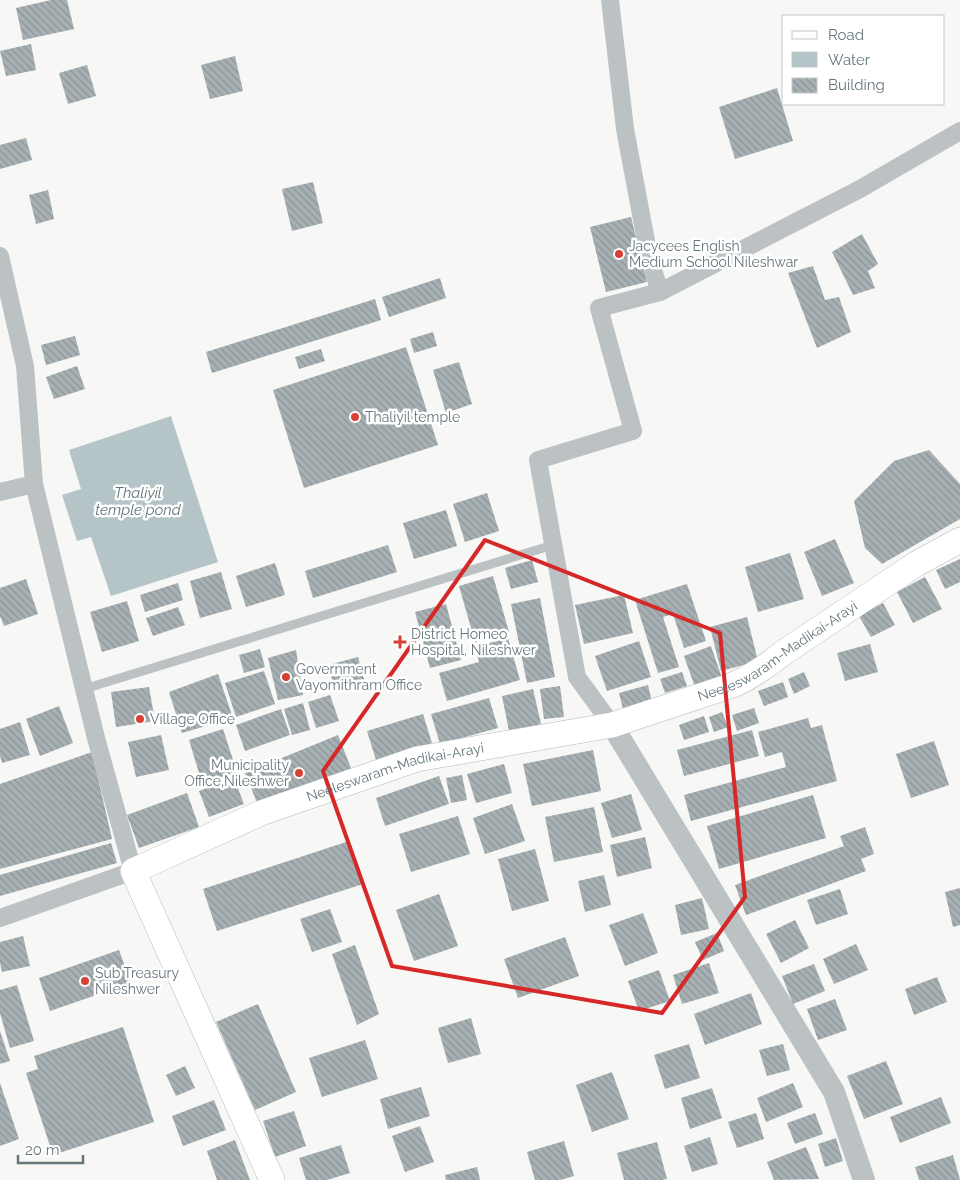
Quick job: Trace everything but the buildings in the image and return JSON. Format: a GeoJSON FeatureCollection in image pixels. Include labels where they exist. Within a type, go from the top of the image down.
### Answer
{"type":"FeatureCollection","features":[{"type":"Feature","properties":{"kind":"main road","name":"Neeleswaram-Madikai-Arayi"},"geometry":{"type":"LineString","coordinates":[[133,871],[261,813],[417,759],[612,725],[744,680],[916,564],[960,540]]}},
{"type":"Feature","properties":{"kind":"main road"},"geometry":{"type":"LineString","coordinates":[[133,871],[272,1180]]}},
{"type":"Feature","properties":{"kind":"street"},"geometry":{"type":"LineString","coordinates":[[610,0],[625,129],[649,257],[660,292]]}},
{"type":"Feature","properties":{"kind":"street"},"geometry":{"type":"LineString","coordinates":[[864,1180],[834,1092],[612,725],[577,676],[538,460],[633,431],[599,308],[660,292],[860,189],[960,130]]}},
{"type":"Feature","properties":{"kind":"street"},"geometry":{"type":"LineString","coordinates":[[0,256],[25,366],[34,484],[96,738],[133,871],[0,918]]}},
{"type":"Feature","properties":{"kind":"street"},"geometry":{"type":"LineString","coordinates":[[0,492],[34,484]]}},
{"type":"Feature","properties":{"kind":"lane"},"geometry":{"type":"LineString","coordinates":[[84,689],[553,545]]}},
{"type":"Feature","properties":{"kind":"highlighted area"},"geometry":{"type":"Polygon","coordinates":[[[485,540],[720,633],[745,897],[662,1013],[392,966],[323,771],[485,540]]]}},
{"type":"Feature","properties":{"kind":"water","name":"Thaliyil temple pond"},"geometry":{"type":"Polygon","coordinates":[[[171,416],[218,562],[111,596],[91,537],[77,541],[62,495],[81,489],[69,450],[171,416]]]}},
{"type":"Feature","properties":{"kind":"place","name":"Jacycees English Medium School Nileshwar"},"geometry":{"type":"Point","coordinates":[619,254]}},
{"type":"Feature","properties":{"kind":"place","name":"Thaliyil temple"},"geometry":{"type":"Point","coordinates":[355,417]}},
{"type":"Feature","properties":{"kind":"place","name":"District Homeo Hospital, Nileshwer"},"geometry":{"type":"Point","coordinates":[400,642]}},
{"type":"Feature","properties":{"kind":"place","name":"Government Vayomithram Office"},"geometry":{"type":"Point","coordinates":[286,677]}},
{"type":"Feature","properties":{"kind":"place","name":"Village Office"},"geometry":{"type":"Point","coordinates":[140,719]}},
{"type":"Feature","properties":{"kind":"place","name":"Municipality Office,Nileshwer"},"geometry":{"type":"Point","coordinates":[299,773]}},
{"type":"Feature","properties":{"kind":"place","name":"Sub Treasury Nileshwer"},"geometry":{"type":"Point","coordinates":[85,981]}}]}
